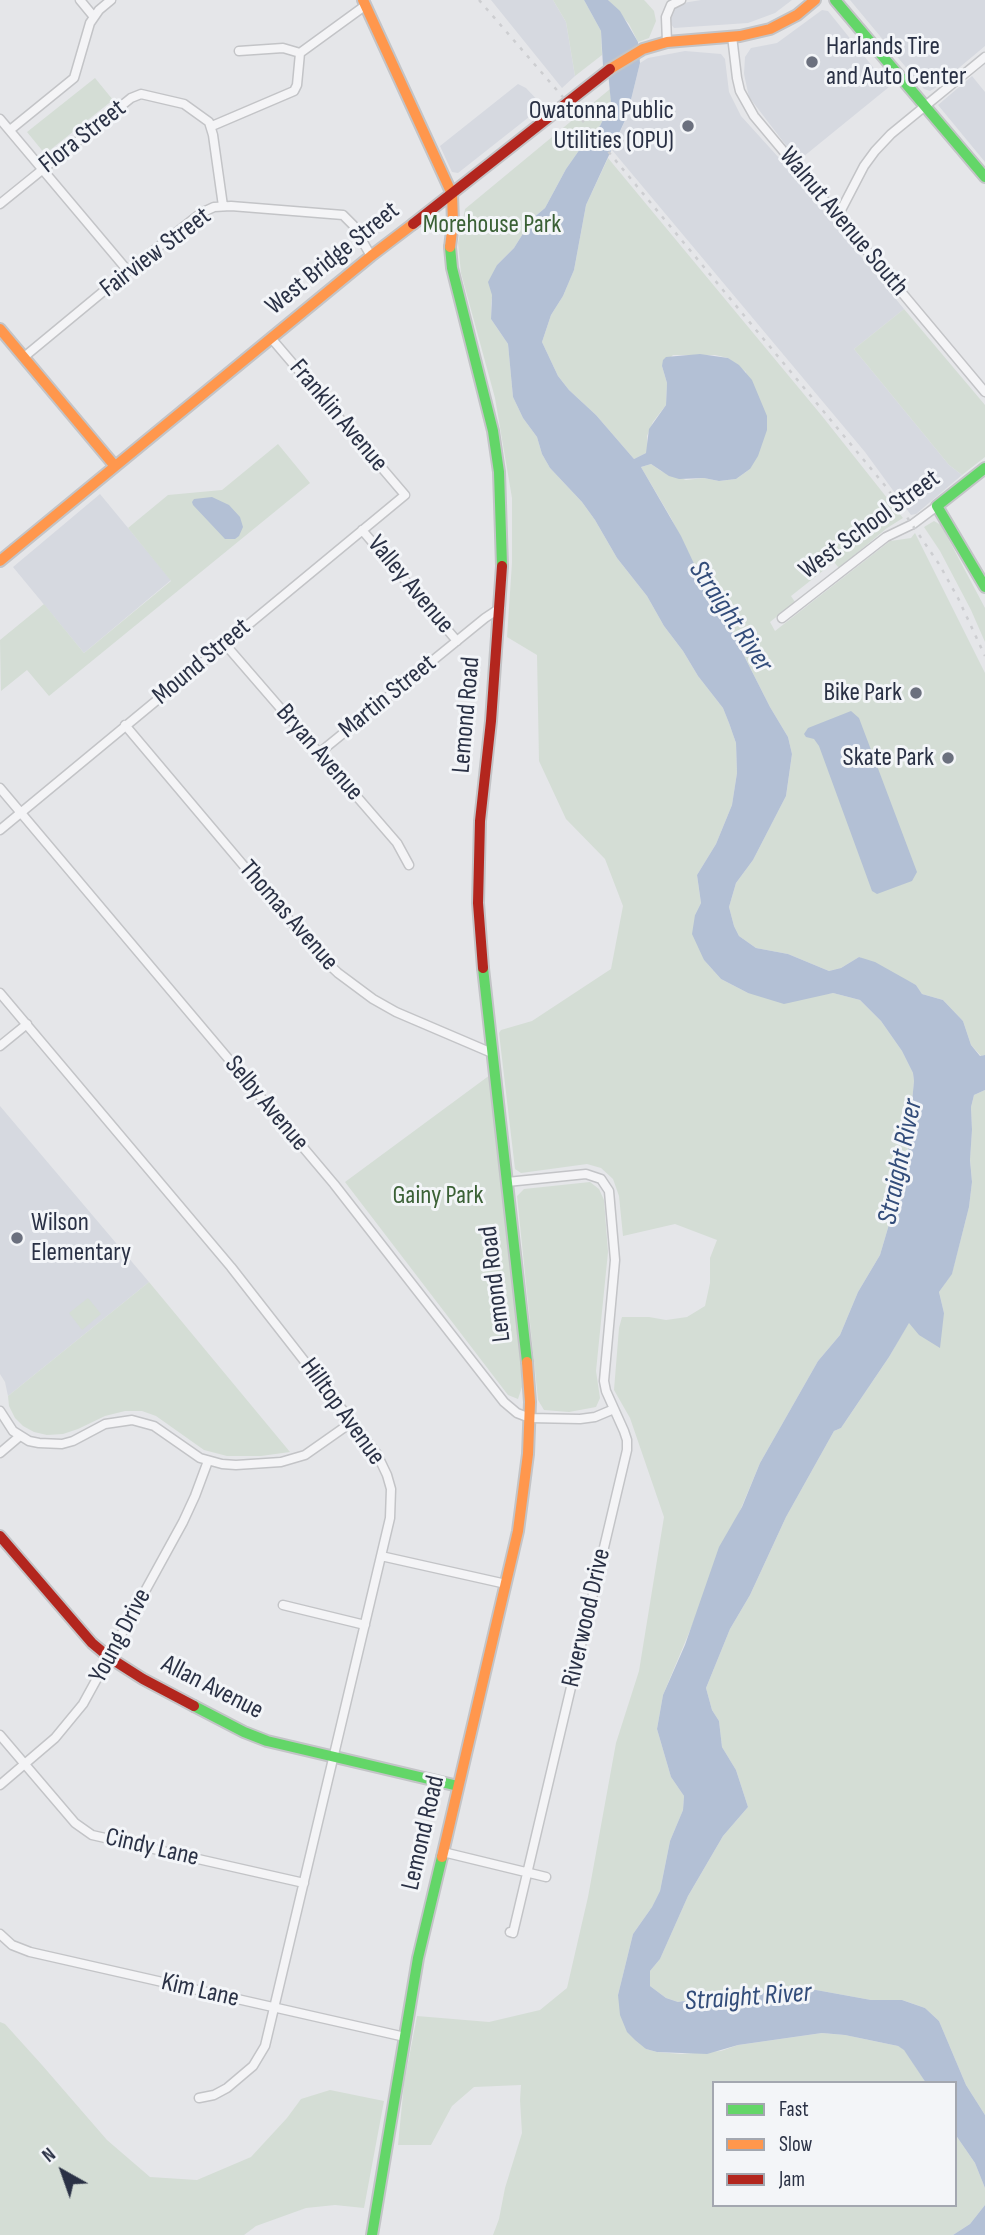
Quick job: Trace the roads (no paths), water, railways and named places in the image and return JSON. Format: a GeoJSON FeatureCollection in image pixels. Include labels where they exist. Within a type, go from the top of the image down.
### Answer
{"type":"FeatureCollection","features":[{"type":"Feature","properties":{"kind":"street"},"geometry":{"type":"LineString","coordinates":[[80,0],[94,17]]}},
{"type":"Feature","properties":{"kind":"street"},"geometry":{"type":"LineString","coordinates":[[10,131],[74,78],[94,17],[111,0]]}},
{"type":"Feature","properties":{"kind":"street"},"geometry":{"type":"LineString","coordinates":[[667,42],[667,3],[681,0]]}},
{"type":"Feature","properties":{"kind":"street","name":"West Bridge Street"},"geometry":{"type":"LineString","coordinates":[[0,561],[371,256],[626,57],[667,42],[755,34],[797,15],[815,0]]}},
{"type":"Feature","properties":{"kind":"street"},"geometry":{"type":"LineString","coordinates":[[835,0],[985,177]]}},
{"type":"Feature","properties":{"kind":"street"},"geometry":{"type":"LineString","coordinates":[[223,206],[212,126],[294,91],[300,53],[364,3],[452,194]]}},
{"type":"Feature","properties":{"kind":"street","name":"Walnut Avenue South"},"geometry":{"type":"LineString","coordinates":[[732,36],[737,78],[746,104],[985,392]]}},
{"type":"Feature","properties":{"kind":"street"},"geometry":{"type":"LineString","coordinates":[[239,51],[283,48],[300,53]]}},
{"type":"Feature","properties":{"kind":"street"},"geometry":{"type":"LineString","coordinates":[[838,216],[864,166],[875,151],[891,134],[985,57]]}},
{"type":"Feature","properties":{"kind":"street","name":"Flora Street"},"geometry":{"type":"LineString","coordinates":[[0,204],[131,99],[141,94],[184,104],[212,126]]}},
{"type":"Feature","properties":{"kind":"street"},"geometry":{"type":"LineString","coordinates":[[0,119],[128,271]]}},
{"type":"Feature","properties":{"kind":"street","name":"Lemond Road"},"geometry":{"type":"LineString","coordinates":[[372,2235],[418,1958],[506,1584],[524,1493],[530,1418],[527,1355],[480,940],[478,850],[503,552],[499,472],[493,431],[452,268],[452,194]]}},
{"type":"Feature","properties":{"kind":"street","name":"Fairview Street"},"geometry":{"type":"LineString","coordinates":[[24,357],[201,213],[214,207],[342,215],[353,225],[371,256]]}},
{"type":"Feature","properties":{"kind":"street"},"geometry":{"type":"LineString","coordinates":[[0,329],[114,466]]}},
{"type":"Feature","properties":{"kind":"street","name":"Franklin Avenue"},"geometry":{"type":"LineString","coordinates":[[271,338],[405,495]]}},
{"type":"Feature","properties":{"kind":"street","name":"West School Street"},"geometry":{"type":"LineString","coordinates":[[782,618],[886,537],[913,524],[985,468]]}},
{"type":"Feature","properties":{"kind":"street","name":"Mound Street"},"geometry":{"type":"LineString","coordinates":[[0,830],[405,495]]}},
{"type":"Feature","properties":{"kind":"street"},"geometry":{"type":"LineString","coordinates":[[937,506],[985,587]]}},
{"type":"Feature","properties":{"kind":"street","name":"Valley Avenue"},"geometry":{"type":"LineString","coordinates":[[362,530],[457,641]]}},
{"type":"Feature","properties":{"kind":"street","name":"Martin Street"},"geometry":{"type":"LineString","coordinates":[[319,753],[500,608]]}},
{"type":"Feature","properties":{"kind":"street","name":"Bryan Avenue"},"geometry":{"type":"LineString","coordinates":[[224,643],[397,842],[409,865]]}},
{"type":"Feature","properties":{"kind":"street","name":"Thomas Avenue"},"geometry":{"type":"LineString","coordinates":[[125,725],[319,955],[338,973],[396,1012],[492,1054]]}},
{"type":"Feature","properties":{"kind":"street","name":"Selby Avenue"},"geometry":{"type":"LineString","coordinates":[[0,788],[334,1184],[503,1402],[517,1413],[530,1418]]}},
{"type":"Feature","properties":{"kind":"street","name":"Hilltop Avenue"},"geometry":{"type":"LineString","coordinates":[[0,993],[231,1267],[377,1454],[391,1489],[390,1518],[265,2046],[253,2066],[227,2088],[200,2098]]}},
{"type":"Feature","properties":{"kind":"street"},"geometry":{"type":"LineString","coordinates":[[0,1046],[27,1024]]}},
{"type":"Feature","properties":{"kind":"street","name":"Riverwood Drive"},"geometry":{"type":"LineString","coordinates":[[507,1182],[586,1174],[601,1179],[609,1191],[615,1260],[604,1381],[624,1431],[626,1450],[513,1933],[510,1932]]}},
{"type":"Feature","properties":{"kind":"street"},"geometry":{"type":"LineString","coordinates":[[530,1418],[580,1419],[614,1409]]}},
{"type":"Feature","properties":{"kind":"street"},"geometry":{"type":"LineString","coordinates":[[0,1410],[5,1421],[20,1436],[39,1444],[62,1444],[105,1424],[132,1420],[154,1426],[188,1451],[208,1461],[236,1465],[292,1460],[317,1448],[352,1422]]}},
{"type":"Feature","properties":{"kind":"street"},"geometry":{"type":"LineString","coordinates":[[0,1453],[20,1436]]}},
{"type":"Feature","properties":{"kind":"street","name":"Young Drive"},"geometry":{"type":"LineString","coordinates":[[0,1785],[70,1722],[93,1688],[183,1522],[208,1461]]}},
{"type":"Feature","properties":{"kind":"street","name":"Allan Avenue"},"geometry":{"type":"LineString","coordinates":[[0,1536],[76,1627],[110,1658],[143,1679],[244,1732],[291,1748],[458,1786]]}},
{"type":"Feature","properties":{"kind":"street"},"geometry":{"type":"LineString","coordinates":[[381,1556],[506,1584]]}},
{"type":"Feature","properties":{"kind":"street"},"geometry":{"type":"LineString","coordinates":[[283,1605],[365,1625]]}},
{"type":"Feature","properties":{"kind":"street","name":"Cindy Lane"},"geometry":{"type":"LineString","coordinates":[[0,1735],[75,1823],[92,1835],[304,1883]]}},
{"type":"Feature","properties":{"kind":"street"},"geometry":{"type":"LineString","coordinates":[[443,1852],[546,1877]]}},
{"type":"Feature","properties":{"kind":"street","name":"Kim Lane"},"geometry":{"type":"LineString","coordinates":[[0,1934],[12,1945],[30,1952],[405,2037]]}},
{"type":"Feature","properties":{"kind":"water","name":"Straight River"},"geometry":{"type":"Polygon","coordinates":[[[584,0],[608,0],[620,11],[638,42],[640,63],[627,116],[586,205],[574,270],[551,315],[542,342],[558,376],[569,390],[596,415],[634,459],[646,453],[649,429],[666,405],[667,383],[662,366],[666,357],[700,354],[728,358],[739,365],[752,380],[767,416],[767,430],[758,456],[750,469],[736,479],[679,479],[651,464],[641,467],[681,536],[705,587],[788,737],[792,754],[786,796],[753,860],[736,883],[729,907],[734,926],[739,936],[756,948],[788,954],[829,971],[841,968],[859,957],[875,962],[916,985],[922,994],[943,1000],[963,1021],[971,1045],[980,1056],[985,1055],[985,1090],[974,1095],[971,1107],[972,1182],[969,1207],[952,1274],[939,1292],[944,1313],[940,1348],[919,1335],[909,1323],[841,1428],[834,1431],[786,1517],[750,1595],[730,1629],[706,1688],[712,1710],[719,1721],[722,1747],[736,1770],[748,1807],[723,1836],[688,1896],[660,1959],[650,1971],[650,1986],[666,1998],[678,2002],[733,1993],[816,1990],[871,2000],[902,2000],[925,2008],[939,2021],[966,2085],[985,2115],[985,2188],[975,2163],[957,2137],[957,2081],[925,2081],[904,2050],[898,2046],[822,2033],[738,2045],[707,2054],[657,2052],[646,2049],[627,2032],[620,2015],[618,1995],[633,1934],[660,1891],[670,1841],[683,1810],[684,1796],[671,1777],[657,1729],[663,1695],[685,1645],[719,1547],[742,1507],[760,1463],[818,1361],[840,1335],[858,1292],[880,1255],[908,1160],[914,1081],[902,1051],[881,1021],[860,1000],[833,993],[784,1004],[748,993],[721,979],[704,960],[692,934],[695,915],[701,903],[697,875],[716,844],[732,805],[737,773],[736,743],[723,708],[664,626],[647,596],[617,558],[595,520],[550,468],[537,437],[523,418],[513,397],[508,344],[491,319],[492,295],[488,282],[497,265],[514,248],[532,219],[545,208],[566,169],[587,139],[600,126],[611,103],[608,72],[603,66],[601,31],[584,0]]]}},
{"type":"Feature","properties":{"kind":"water"},"geometry":{"type":"Polygon","coordinates":[[[212,497],[229,505],[240,517],[243,527],[235,539],[225,539],[192,502],[194,499],[212,497]]]}},
{"type":"Feature","properties":{"kind":"water"},"geometry":{"type":"Polygon","coordinates":[[[851,711],[859,718],[917,872],[912,881],[877,894],[872,891],[819,746],[814,739],[804,734],[808,728],[851,711]]]}},
{"type":"Feature","properties":{"kind":"water"},"geometry":{"type":"Polygon","coordinates":[[[985,2205],[985,2235],[953,2235],[970,2224],[985,2205]]]}},
{"type":"Feature","properties":{"kind":"railway"},"geometry":{"type":"LineString","coordinates":[[479,0],[568,103],[887,488],[939,564],[985,656]]}},
{"type":"Feature","properties":{"kind":"place","name":"Harlands Tire and Auto Center"},"geometry":{"type":"Point","coordinates":[812,62]}},
{"type":"Feature","properties":{"kind":"place","name":"Owatonna Public Utilities (OPU)"},"geometry":{"type":"Point","coordinates":[688,126]}},
{"type":"Feature","properties":{"kind":"place","name":"Bike Park"},"geometry":{"type":"Point","coordinates":[916,693]}},
{"type":"Feature","properties":{"kind":"place","name":"Skate Park"},"geometry":{"type":"Point","coordinates":[948,758]}},
{"type":"Feature","properties":{"kind":"place","name":"Wilson Elementary"},"geometry":{"type":"Point","coordinates":[17,1238]}},
{"type":"Feature","properties":{"kind":"park label","name":"Morehouse Park"},"geometry":{"type":"Point","coordinates":[492,225]}},
{"type":"Feature","properties":{"kind":"park label","name":"Gainy Park"},"geometry":{"type":"Point","coordinates":[438,1196]}}]}
